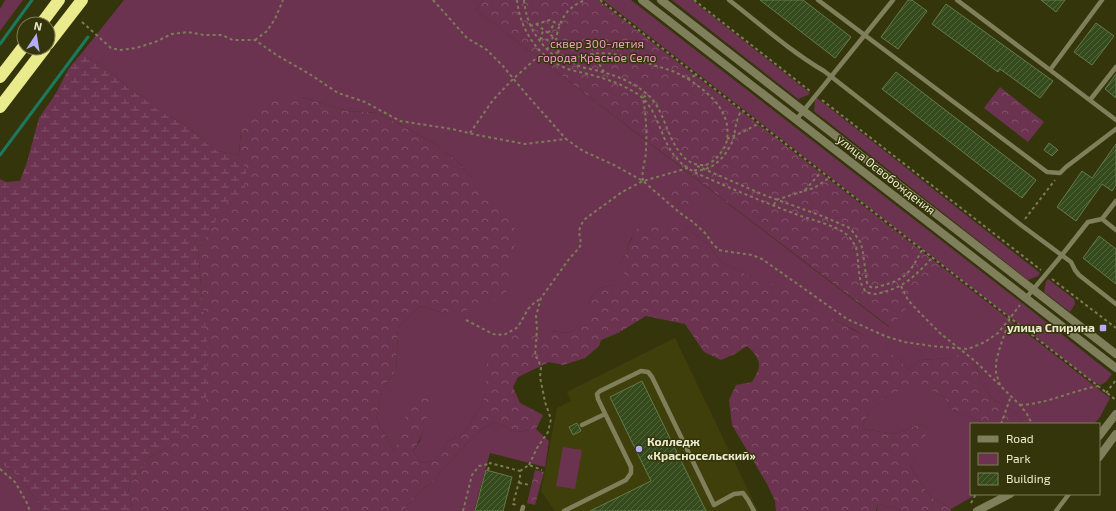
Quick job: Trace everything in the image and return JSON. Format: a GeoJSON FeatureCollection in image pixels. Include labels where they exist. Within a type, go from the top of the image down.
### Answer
{"type":"FeatureCollection","features":[{"type":"Feature","properties":{"kind":"highway"},"geometry":{"type":"LineString","coordinates":[[47,16],[59,0]]}},
{"type":"Feature","properties":{"kind":"highway"},"geometry":{"type":"LineString","coordinates":[[56,34],[82,0]]}},
{"type":"Feature","properties":{"kind":"highway"},"geometry":{"type":"LineString","coordinates":[[0,77],[16,56]]}},
{"type":"Feature","properties":{"kind":"highway"},"geometry":{"type":"LineString","coordinates":[[0,107],[39,56]]}},
{"type":"Feature","properties":{"kind":"street","name":"улица Освобождения"},"geometry":{"type":"LineString","coordinates":[[642,0],[1116,368]]}},
{"type":"Feature","properties":{"kind":"street","name":"улица Освобождения"},"geometry":{"type":"LineString","coordinates":[[661,0],[1116,354]]}},
{"type":"Feature","properties":{"kind":"street"},"geometry":{"type":"LineString","coordinates":[[1100,435],[1116,414]]}},
{"type":"Feature","properties":{"kind":"street"},"geometry":{"type":"LineString","coordinates":[[1100,456],[1116,434]]}},
{"type":"Feature","properties":{"kind":"street"},"geometry":{"type":"LineString","coordinates":[[977,511],[1008,495]]}},
{"type":"Feature","properties":{"kind":"lane"},"geometry":{"type":"LineString","coordinates":[[729,0],[1071,262],[1079,275],[1116,304]]}},
{"type":"Feature","properties":{"kind":"lane"},"geometry":{"type":"LineString","coordinates":[[818,0],[1047,172],[1060,173],[1116,129]]}},
{"type":"Feature","properties":{"kind":"lane"},"geometry":{"type":"LineString","coordinates":[[796,120],[893,0]]}},
{"type":"Feature","properties":{"kind":"lane"},"geometry":{"type":"LineString","coordinates":[[957,0],[1116,120]]}},
{"type":"Feature","properties":{"kind":"lane"},"geometry":{"type":"LineString","coordinates":[[1050,70],[1102,0]]}},
{"type":"Feature","properties":{"kind":"lane"},"geometry":{"type":"LineString","coordinates":[[1090,100],[1116,67]]}},
{"type":"Feature","properties":{"kind":"lane"},"geometry":{"type":"LineString","coordinates":[[1026,298],[1062,256],[1088,222],[1102,219],[1116,201]]}},
{"type":"Feature","properties":{"kind":"lane"},"geometry":{"type":"LineString","coordinates":[[1102,219],[1116,230]]}},
{"type":"Feature","properties":{"kind":"lane"},"geometry":{"type":"LineString","coordinates":[[564,511],[626,480],[631,473],[631,467],[598,399],[597,394],[600,391],[641,371],[648,372],[652,377],[714,505],[734,494],[743,493],[754,511]]}},
{"type":"Feature","properties":{"kind":"lane"},"geometry":{"type":"LineString","coordinates":[[582,425],[605,414]]}},
{"type":"Feature","properties":{"kind":"lane"},"geometry":{"type":"LineString","coordinates":[[1056,511],[1069,495]]}},
{"type":"Feature","properties":{"kind":"path"},"geometry":{"type":"LineString","coordinates":[[255,40],[267,31],[275,19],[283,0]]}},
{"type":"Feature","properties":{"kind":"path"},"geometry":{"type":"LineString","coordinates":[[433,0],[467,38],[487,50],[502,65],[566,139],[582,151],[614,165],[643,181],[680,213],[693,222],[706,234],[719,250],[752,255],[762,259],[847,319],[885,336],[904,342],[968,349],[985,342],[998,333],[1026,298]]}},
{"type":"Feature","properties":{"kind":"path"},"geometry":{"type":"LineString","coordinates":[[517,0],[518,11],[523,26],[531,40],[542,53],[561,66],[628,88],[643,98],[652,111],[670,150],[688,168],[774,206],[844,232],[856,248],[861,286],[868,293],[877,294],[901,286],[914,277],[932,258]]}},
{"type":"Feature","properties":{"kind":"path"},"geometry":{"type":"LineString","coordinates":[[524,0],[530,25],[547,50],[552,54]]}},
{"type":"Feature","properties":{"kind":"path"},"geometry":{"type":"LineString","coordinates":[[586,0],[575,5],[562,19],[558,29],[557,39],[557,45],[560,52],[575,65],[612,75],[630,83],[647,94],[657,106],[666,128],[685,158],[694,164],[764,195],[848,227],[857,237],[862,247],[867,284],[871,288],[891,284],[903,278],[913,267],[922,250]]}},
{"type":"Feature","properties":{"kind":"path"},"geometry":{"type":"LineString","coordinates":[[600,0],[1116,400]]}},
{"type":"Feature","properties":{"kind":"path"},"geometry":{"type":"LineString","coordinates":[[694,0],[1116,328]]}},
{"type":"Feature","properties":{"kind":"path"},"geometry":{"type":"LineString","coordinates":[[523,26],[550,20],[560,25]]}},
{"type":"Feature","properties":{"kind":"path"},"geometry":{"type":"LineString","coordinates":[[82,22],[110,48],[120,50],[136,48],[155,42],[172,34],[188,32],[222,35],[233,40],[255,40],[338,93],[365,102],[400,121],[452,129],[525,144],[566,139]]}},
{"type":"Feature","properties":{"kind":"path"},"geometry":{"type":"LineString","coordinates":[[548,33],[556,23]]}},
{"type":"Feature","properties":{"kind":"path"},"geometry":{"type":"LineString","coordinates":[[536,24],[557,39]]}},
{"type":"Feature","properties":{"kind":"path"},"geometry":{"type":"LineString","coordinates":[[550,30],[558,29]]}},
{"type":"Feature","properties":{"kind":"path"},"geometry":{"type":"LineString","coordinates":[[540,40],[543,30]]}},
{"type":"Feature","properties":{"kind":"path"},"geometry":{"type":"LineString","coordinates":[[547,50],[553,37]]}},
{"type":"Feature","properties":{"kind":"path"},"geometry":{"type":"LineString","coordinates":[[540,40],[551,41]]}},
{"type":"Feature","properties":{"kind":"path"},"geometry":{"type":"LineString","coordinates":[[549,59],[552,54],[560,52]]}},
{"type":"Feature","properties":{"kind":"path"},"geometry":{"type":"LineString","coordinates":[[470,133],[493,100],[513,79],[542,53]]}},
{"type":"Feature","properties":{"kind":"path"},"geometry":{"type":"LineString","coordinates":[[568,58],[593,54],[619,55],[672,71],[687,79],[709,96],[719,105],[725,119],[728,139],[724,149],[715,160],[705,165],[694,164]]}},
{"type":"Feature","properties":{"kind":"path"},"geometry":{"type":"LineString","coordinates":[[593,54],[604,72]]}},
{"type":"Feature","properties":{"kind":"path"},"geometry":{"type":"LineString","coordinates":[[574,71],[575,65]]}},
{"type":"Feature","properties":{"kind":"path"},"geometry":{"type":"LineString","coordinates":[[610,81],[612,75]]}},
{"type":"Feature","properties":{"kind":"path"},"geometry":{"type":"LineString","coordinates":[[687,79],[696,75]]}},
{"type":"Feature","properties":{"kind":"path"},"geometry":{"type":"LineString","coordinates":[[643,98],[647,94]]}},
{"type":"Feature","properties":{"kind":"path"},"geometry":{"type":"LineString","coordinates":[[643,98],[647,132],[646,152],[642,174],[643,181]]}},
{"type":"Feature","properties":{"kind":"path"},"geometry":{"type":"LineString","coordinates":[[466,320],[493,334],[504,335],[518,327],[528,309],[541,298],[569,259],[580,248],[581,244],[579,231],[585,219],[622,192],[643,181],[688,168],[700,171],[714,164],[722,158],[730,147],[741,110]]}},
{"type":"Feature","properties":{"kind":"path"},"geometry":{"type":"LineString","coordinates":[[728,139],[759,124]]}},
{"type":"Feature","properties":{"kind":"path"},"geometry":{"type":"LineString","coordinates":[[660,130],[666,128]]}},
{"type":"Feature","properties":{"kind":"path"},"geometry":{"type":"LineString","coordinates":[[681,162],[685,158]]}},
{"type":"Feature","properties":{"kind":"path"},"geometry":{"type":"LineString","coordinates":[[801,192],[806,189],[821,172]]}},
{"type":"Feature","properties":{"kind":"path"},"geometry":{"type":"LineString","coordinates":[[1027,217],[1060,173]]}},
{"type":"Feature","properties":{"kind":"path"},"geometry":{"type":"LineString","coordinates":[[776,200],[814,188],[829,178]]}},
{"type":"Feature","properties":{"kind":"path"},"geometry":{"type":"LineString","coordinates":[[774,206],[776,200]]}},
{"type":"Feature","properties":{"kind":"path"},"geometry":{"type":"LineString","coordinates":[[827,225],[830,219]]}},
{"type":"Feature","properties":{"kind":"path"},"geometry":{"type":"LineString","coordinates":[[856,248],[862,247]]}},
{"type":"Feature","properties":{"kind":"path"},"geometry":{"type":"LineString","coordinates":[[903,278],[906,283]]}},
{"type":"Feature","properties":{"kind":"path"},"geometry":{"type":"LineString","coordinates":[[901,286],[908,300],[921,314],[1000,385],[1020,405],[1032,423]]}},
{"type":"Feature","properties":{"kind":"path"},"geometry":{"type":"LineString","coordinates":[[868,293],[871,288]]}},
{"type":"Feature","properties":{"kind":"path"},"geometry":{"type":"LineString","coordinates":[[463,511],[472,475],[479,466],[490,464],[520,471],[529,466],[537,448],[548,432],[551,419],[545,402],[540,377],[541,368],[538,359],[535,356],[537,329],[536,316],[541,298]]}},
{"type":"Feature","properties":{"kind":"path"},"geometry":{"type":"LineString","coordinates":[[1000,385],[996,373],[996,362],[1010,318]]}},
{"type":"Feature","properties":{"kind":"path"},"geometry":{"type":"LineString","coordinates":[[1106,393],[1116,380]]}},
{"type":"Feature","properties":{"kind":"path"},"geometry":{"type":"LineString","coordinates":[[1020,405],[1043,402],[1076,391],[1098,386]]}},
{"type":"Feature","properties":{"kind":"path"},"geometry":{"type":"LineString","coordinates":[[1001,423],[1011,396]]}},
{"type":"Feature","properties":{"kind":"path"},"geometry":{"type":"LineString","coordinates":[[488,470],[490,464]]}},
{"type":"Feature","properties":{"kind":"path"},"geometry":{"type":"LineString","coordinates":[[529,466],[542,470]]}},
{"type":"Feature","properties":{"kind":"path"},"geometry":{"type":"LineString","coordinates":[[0,469],[15,482],[30,511]]}},
{"type":"Feature","properties":{"kind":"path"},"geometry":{"type":"LineString","coordinates":[[515,511],[516,505],[513,504],[519,483],[520,471]]}},
{"type":"Feature","properties":{"kind":"path"},"geometry":{"type":"LineString","coordinates":[[519,483],[530,486]]}},
{"type":"Feature","properties":{"kind":"shaded area","name":"Колледж «Красносельский»"},"geometry":{"type":"Polygon","coordinates":[[[675,338],[758,511],[555,511],[541,491],[557,408],[571,401],[567,392],[675,338]]]}},
{"type":"Feature","properties":{"kind":"green space"},"geometry":{"type":"Polygon","coordinates":[[[5,0],[23,0],[0,31],[0,9],[5,0]]]}},
{"type":"Feature","properties":{"kind":"green space"},"geometry":{"type":"Polygon","coordinates":[[[124,0],[484,0],[476,10],[889,327],[942,267],[1110,398],[1100,417],[1095,423],[1023,423],[1021,419],[1010,409],[992,399],[982,384],[975,363],[962,355],[950,358],[920,360],[908,370],[900,360],[855,330],[721,262],[708,244],[683,225],[632,237],[627,252],[620,264],[626,275],[619,284],[600,288],[590,299],[588,321],[569,333],[549,331],[486,366],[486,393],[481,406],[464,433],[447,442],[439,460],[422,463],[413,451],[420,441],[429,411],[406,416],[398,444],[394,451],[376,419],[383,388],[396,370],[398,328],[420,306],[444,313],[474,180],[457,161],[434,143],[378,113],[347,111],[302,97],[241,131],[239,155],[217,151],[185,124],[152,107],[143,97],[128,88],[115,75],[81,54],[124,0]]]}},
{"type":"Feature","properties":{"kind":"green space","name":"сквер 300-летия города Красное Село"},"geometry":{"type":"Polygon","coordinates":[[[484,0],[598,0],[942,267],[890,327],[476,10],[484,0]]]}},
{"type":"Feature","properties":{"kind":"green space"},"geometry":{"type":"Polygon","coordinates":[[[603,0],[631,0],[1112,374],[1101,385],[1089,379],[603,0]]]}},
{"type":"Feature","properties":{"kind":"green space"},"geometry":{"type":"Polygon","coordinates":[[[672,0],[692,0],[810,93],[798,99],[672,0]]]}},
{"type":"Feature","properties":{"kind":"green space"},"geometry":{"type":"Polygon","coordinates":[[[81,54],[115,75],[128,88],[143,97],[153,107],[185,124],[217,151],[239,155],[246,172],[245,187],[239,198],[228,201],[198,249],[208,349],[206,403],[180,439],[149,458],[128,487],[133,511],[44,511],[21,478],[0,463],[0,179],[6,182],[20,181],[27,162],[39,118],[55,95],[69,68],[81,54]]]}},
{"type":"Feature","properties":{"kind":"green space"},"geometry":{"type":"Polygon","coordinates":[[[1000,87],[1044,122],[1028,142],[984,108],[1000,87]]]}},
{"type":"Feature","properties":{"kind":"green space"},"geometry":{"type":"Polygon","coordinates":[[[302,97],[347,111],[378,113],[434,143],[457,161],[474,180],[498,201],[514,223],[516,238],[505,298],[471,304],[465,313],[444,313],[420,306],[398,328],[396,370],[383,388],[376,419],[394,451],[407,411],[414,400],[421,395],[432,398],[423,432],[413,451],[422,463],[439,460],[447,442],[464,433],[481,406],[486,393],[486,366],[495,345],[515,332],[549,331],[569,333],[587,321],[590,299],[600,288],[619,284],[625,275],[620,264],[639,225],[661,222],[683,225],[708,244],[721,262],[752,277],[784,288],[821,312],[870,339],[900,360],[908,370],[920,360],[950,358],[962,354],[975,363],[982,384],[992,399],[1010,409],[1021,419],[1023,423],[985,423],[953,411],[945,398],[936,392],[906,387],[885,398],[868,413],[862,429],[896,434],[920,424],[930,427],[910,466],[931,497],[951,509],[951,511],[900,511],[899,509],[878,504],[876,511],[776,511],[775,501],[767,484],[732,425],[729,400],[736,385],[752,382],[758,372],[759,363],[756,355],[747,346],[735,354],[721,360],[704,352],[685,324],[646,316],[618,333],[601,340],[599,346],[585,358],[563,365],[549,362],[518,377],[513,387],[520,403],[543,415],[536,429],[517,432],[495,422],[483,428],[465,445],[431,483],[419,492],[403,511],[133,511],[128,487],[149,458],[180,439],[202,298],[198,249],[228,200],[239,198],[243,162],[239,155],[241,131],[272,99],[302,97]]]}},
{"type":"Feature","properties":{"kind":"green space"},"geometry":{"type":"Polygon","coordinates":[[[817,98],[1040,273],[1038,276],[1028,280],[814,111],[815,101],[817,98]]]}},
{"type":"Feature","properties":{"kind":"green space"},"geometry":{"type":"Polygon","coordinates":[[[681,177],[699,183],[706,195],[687,210],[670,197],[668,185],[681,177]]]}},
{"type":"Feature","properties":{"kind":"green space"},"geometry":{"type":"Polygon","coordinates":[[[1048,279],[1074,299],[1075,304],[1070,312],[1044,292],[1048,279]]]}},
{"type":"Feature","properties":{"kind":"green space"},"geometry":{"type":"Polygon","coordinates":[[[906,386],[936,392],[945,398],[953,411],[985,423],[970,423],[970,495],[975,495],[951,509],[931,497],[918,479],[910,466],[929,427],[920,424],[896,434],[862,429],[868,413],[885,398],[906,386]]]}},
{"type":"Feature","properties":{"kind":"green space"},"geometry":{"type":"Polygon","coordinates":[[[495,422],[517,432],[536,429],[549,441],[545,467],[490,453],[474,511],[403,511],[419,492],[431,483],[465,445],[483,428],[495,422]]]}},
{"type":"Feature","properties":{"kind":"green space"},"geometry":{"type":"Polygon","coordinates":[[[563,447],[582,450],[575,489],[556,486],[563,447]]]}},
{"type":"Feature","properties":{"kind":"green space"},"geometry":{"type":"Polygon","coordinates":[[[0,463],[21,478],[44,511],[0,511],[0,463]]]}},
{"type":"Feature","properties":{"kind":"green space"},"geometry":{"type":"Polygon","coordinates":[[[535,470],[544,472],[535,505],[527,503],[535,470]]]}},
{"type":"Feature","properties":{"kind":"green space"},"geometry":{"type":"Polygon","coordinates":[[[878,504],[899,509],[900,511],[877,511],[878,504]]]}},
{"type":"Feature","properties":{"kind":"building"},"geometry":{"type":"Polygon","coordinates":[[[760,0],[803,0],[851,37],[835,58],[760,0]]]}},
{"type":"Feature","properties":{"kind":"building"},"geometry":{"type":"Polygon","coordinates":[[[908,0],[912,0],[927,11],[898,49],[881,37],[908,0]]]}},
{"type":"Feature","properties":{"kind":"building"},"geometry":{"type":"Polygon","coordinates":[[[1041,0],[1065,0],[1056,12],[1041,0]]]}},
{"type":"Feature","properties":{"kind":"building"},"geometry":{"type":"Polygon","coordinates":[[[946,4],[1053,81],[1040,98],[1000,69],[998,72],[932,24],[946,4]]]}},
{"type":"Feature","properties":{"kind":"building"},"geometry":{"type":"Polygon","coordinates":[[[1096,23],[1114,36],[1092,65],[1074,52],[1096,23]]]}},
{"type":"Feature","properties":{"kind":"building"},"geometry":{"type":"Polygon","coordinates":[[[896,72],[1036,180],[1022,198],[882,89],[896,72]]]}},
{"type":"Feature","properties":{"kind":"building"},"geometry":{"type":"Polygon","coordinates":[[[1116,74],[1116,98],[1105,89],[1116,74]]]}},
{"type":"Feature","properties":{"kind":"building"},"geometry":{"type":"Polygon","coordinates":[[[1049,143],[1058,150],[1052,156],[1044,150],[1049,143]]]}},
{"type":"Feature","properties":{"kind":"building"},"geometry":{"type":"Polygon","coordinates":[[[1116,144],[1116,185],[1112,191],[1102,184],[1076,221],[1057,207],[1082,171],[1092,178],[1116,144]]]}},
{"type":"Feature","properties":{"kind":"building"},"geometry":{"type":"Polygon","coordinates":[[[1099,236],[1116,249],[1116,284],[1083,258],[1099,236]]]}},
{"type":"Feature","properties":{"kind":"building"},"geometry":{"type":"Polygon","coordinates":[[[642,381],[706,511],[590,511],[651,481],[610,397],[642,381]]]}},
{"type":"Feature","properties":{"kind":"building"},"geometry":{"type":"Polygon","coordinates":[[[577,423],[581,431],[573,435],[569,427],[577,423]]]}},
{"type":"Feature","properties":{"kind":"building"},"geometry":{"type":"Polygon","coordinates":[[[486,470],[512,477],[503,511],[475,511],[486,470]]]}},
{"type":"Feature","properties":{"kind":"waterway"},"geometry":{"type":"LineString","coordinates":[[0,44],[32,0]]}},
{"type":"Feature","properties":{"kind":"waterway"},"geometry":{"type":"LineString","coordinates":[[0,155],[88,37]]}},
{"type":"Feature","properties":{"kind":"place","name":"улица Спирина"},"geometry":{"type":"Point","coordinates":[1103,328]}},
{"type":"Feature","properties":{"kind":"place","name":"Колледж «Красносельский»"},"geometry":{"type":"Point","coordinates":[639,449]}}]}
